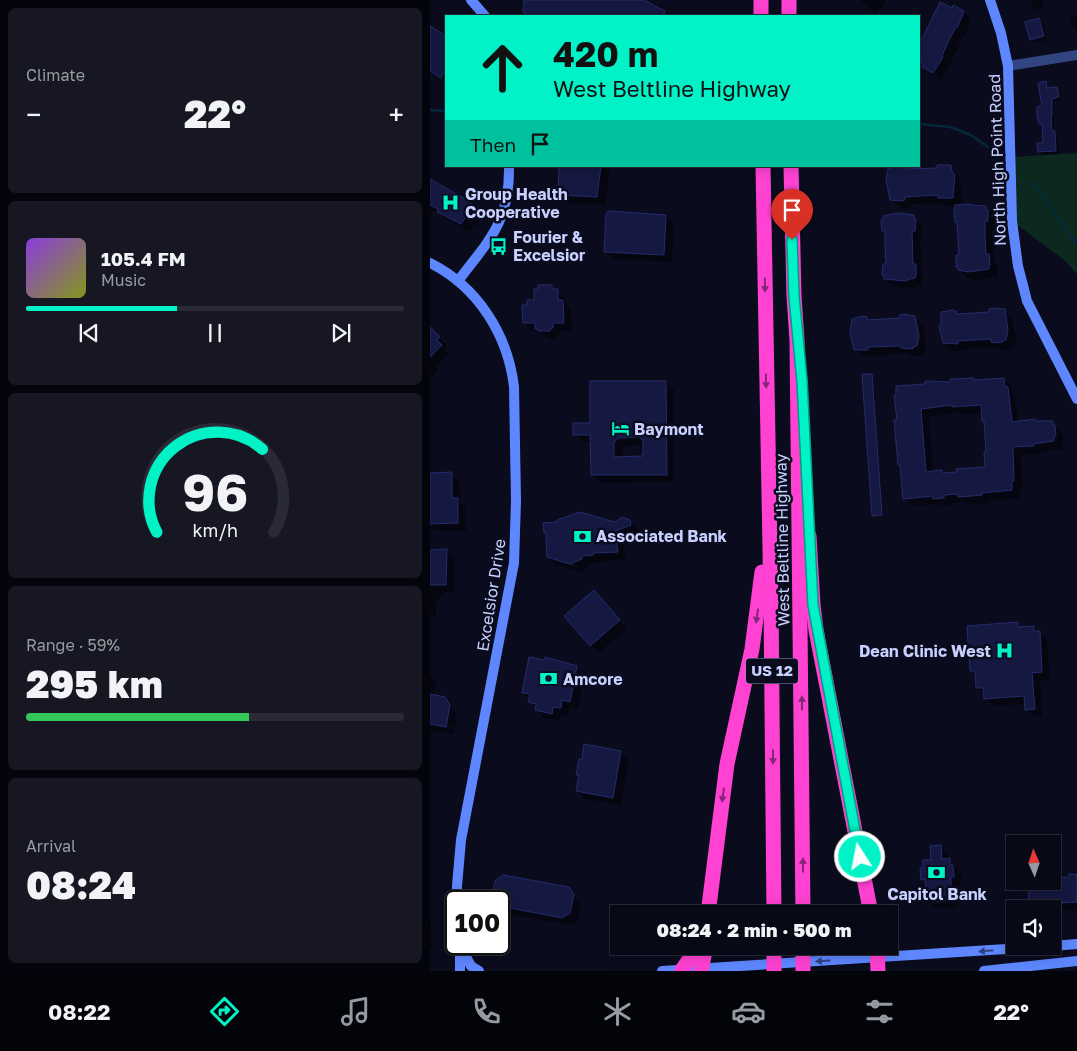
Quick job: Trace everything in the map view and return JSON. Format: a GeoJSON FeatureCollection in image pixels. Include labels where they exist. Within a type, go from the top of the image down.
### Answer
{"type":"FeatureCollection","features":[{"type":"Feature","properties":{"kind":"highway"},"geometry":{"type":"LineString","coordinates":[[761,0],[761,15]]}},
{"type":"Feature","properties":{"kind":"highway"},"geometry":{"type":"LineString","coordinates":[[789,0],[789,15]]}},
{"type":"Feature","properties":{"kind":"highway","name":"West Beltline Highway"},"geometry":{"type":"LineString","coordinates":[[763,167],[771,593],[774,905]]}},
{"type":"Feature","properties":{"kind":"highway","name":"West Beltline Highway"},"geometry":{"type":"LineString","coordinates":[[791,167],[797,340],[803,905]]}},
{"type":"Feature","properties":{"kind":"highway"},"geometry":{"type":"LineString","coordinates":[[797,340],[802,381],[813,605],[869,905]]}},
{"type":"Feature","properties":{"kind":"highway"},"geometry":{"type":"LineString","coordinates":[[709,905],[728,764],[752,649],[759,600],[763,560],[767,428]]}},
{"type":"Feature","properties":{"kind":"highway"},"geometry":{"type":"LineString","coordinates":[[682,970],[692,955]]}},
{"type":"Feature","properties":{"kind":"highway"},"geometry":{"type":"LineString","coordinates":[[701,970],[704,955]]}},
{"type":"Feature","properties":{"kind":"highway"},"geometry":{"type":"LineString","coordinates":[[803,971],[804,955]]}},
{"type":"Feature","properties":{"kind":"street","name":"North High Point Road"},"geometry":{"type":"LineString","coordinates":[[990,0],[1001,33],[1008,66],[1012,221],[1018,266],[1026,301],[1077,399]]}},
{"type":"Feature","properties":{"kind":"street"},"geometry":{"type":"LineString","coordinates":[[474,1],[484,15]]}},
{"type":"Feature","properties":{"kind":"street"},"geometry":{"type":"LineString","coordinates":[[1008,66],[1077,55]]}},
{"type":"Feature","properties":{"kind":"street"},"geometry":{"type":"LineString","coordinates":[[458,282],[500,224],[507,197],[509,167]]}},
{"type":"Feature","properties":{"kind":"street","name":"Excelsior Drive"},"geometry":{"type":"LineString","coordinates":[[430,263],[458,282],[477,300],[492,320],[500,335],[512,371],[514,400],[516,519],[514,563],[461,840],[457,890]]}},
{"type":"Feature","properties":{"kind":"street"},"geometry":{"type":"LineString","coordinates":[[1061,945],[1077,944]]}},
{"type":"Feature","properties":{"kind":"street"},"geometry":{"type":"LineString","coordinates":[[662,971],[780,967],[1006,949]]}},
{"type":"Feature","properties":{"kind":"street"},"geometry":{"type":"LineString","coordinates":[[460,955],[460,971]]}},
{"type":"Feature","properties":{"kind":"street"},"geometry":{"type":"LineString","coordinates":[[466,955],[471,966],[479,971]]}},
{"type":"Feature","properties":{"kind":"street"},"geometry":{"type":"LineString","coordinates":[[984,971],[1077,961]]}},
{"type":"Feature","properties":{"kind":"green space"},"geometry":{"type":"Polygon","coordinates":[[[1077,153],[1077,274],[1064,260],[1012,221],[1011,157],[1077,153]]]}},
{"type":"Feature","properties":{"kind":"building"},"geometry":{"type":"Polygon","coordinates":[[[524,0],[644,0],[665,11],[663,15],[525,15],[525,12],[523,12],[524,0]]]}},
{"type":"Feature","properties":{"kind":"building"},"geometry":{"type":"Polygon","coordinates":[[[940,2],[952,8],[953,5],[964,11],[957,28],[948,42],[943,57],[933,73],[922,67],[924,65],[920,63],[920,43],[940,2]]]}},
{"type":"Feature","properties":{"kind":"building"},"geometry":{"type":"Polygon","coordinates":[[[1039,18],[1044,36],[1030,40],[1025,22],[1039,18]]]}},
{"type":"Feature","properties":{"kind":"building"},"geometry":{"type":"Polygon","coordinates":[[[430,26],[445,35],[445,70],[441,78],[430,71],[430,26]]]}},
{"type":"Feature","properties":{"kind":"building"},"geometry":{"type":"Polygon","coordinates":[[[1046,81],[1047,88],[1057,87],[1059,97],[1052,99],[1051,116],[1052,131],[1055,131],[1056,151],[1038,152],[1037,143],[1043,143],[1042,124],[1039,124],[1037,115],[1037,107],[1042,106],[1038,83],[1046,81]]]}},
{"type":"Feature","properties":{"kind":"building"},"geometry":{"type":"Polygon","coordinates":[[[937,165],[951,165],[955,175],[953,198],[938,198],[938,195],[905,197],[905,200],[901,201],[890,200],[886,179],[888,169],[893,167],[903,167],[904,169],[937,168],[937,165]]]}},
{"type":"Feature","properties":{"kind":"building"},"geometry":{"type":"Polygon","coordinates":[[[559,167],[601,167],[597,197],[558,195],[559,167]]]}},
{"type":"Feature","properties":{"kind":"building","name":"Group Health Cooperative"},"geometry":{"type":"Polygon","coordinates":[[[430,179],[472,203],[470,208],[473,210],[468,219],[465,218],[461,224],[437,212],[438,209],[430,205],[430,179]]]}},
{"type":"Feature","properties":{"kind":"building"},"geometry":{"type":"Polygon","coordinates":[[[972,204],[986,206],[986,210],[988,210],[988,221],[985,221],[985,235],[986,254],[989,254],[990,265],[989,269],[968,272],[958,270],[958,267],[956,267],[956,255],[959,255],[957,222],[955,222],[954,211],[955,205],[972,204]]]}},
{"type":"Feature","properties":{"kind":"building"},"geometry":{"type":"Polygon","coordinates":[[[611,211],[666,215],[664,255],[604,252],[606,214],[611,211]]]}},
{"type":"Feature","properties":{"kind":"building"},"geometry":{"type":"Polygon","coordinates":[[[897,213],[914,215],[914,219],[916,219],[915,231],[912,231],[913,264],[916,264],[916,275],[915,278],[905,281],[884,279],[884,275],[882,275],[883,264],[886,264],[885,231],[882,231],[881,220],[883,220],[883,216],[897,213]]]}},
{"type":"Feature","properties":{"kind":"building"},"geometry":{"type":"Polygon","coordinates":[[[538,285],[552,285],[552,289],[558,289],[558,300],[563,300],[564,323],[553,323],[553,328],[550,331],[538,331],[538,329],[535,329],[535,323],[523,323],[522,305],[527,305],[527,300],[534,300],[534,289],[538,289],[538,285]]]}},
{"type":"Feature","properties":{"kind":"building"},"geometry":{"type":"Polygon","coordinates":[[[989,309],[1005,309],[1008,330],[1006,340],[996,343],[991,342],[991,339],[958,341],[958,344],[943,343],[939,326],[941,326],[941,312],[953,310],[957,314],[989,312],[989,309]]]}},
{"type":"Feature","properties":{"kind":"building"},"geometry":{"type":"Polygon","coordinates":[[[900,315],[915,316],[919,336],[917,346],[913,347],[913,349],[901,348],[901,346],[868,347],[868,350],[854,350],[850,333],[852,319],[863,316],[867,317],[867,320],[900,318],[900,315]]]}},
{"type":"Feature","properties":{"kind":"building"},"geometry":{"type":"Polygon","coordinates":[[[430,327],[440,337],[437,340],[442,345],[430,357],[430,327]]]}},
{"type":"Feature","properties":{"kind":"building"},"geometry":{"type":"Polygon","coordinates":[[[862,374],[872,374],[882,515],[872,516],[862,374]]]}},
{"type":"Feature","properties":{"kind":"building"},"geometry":{"type":"Polygon","coordinates":[[[1004,378],[1005,387],[1008,387],[1012,422],[1035,419],[1035,421],[1053,421],[1056,436],[1054,436],[1054,441],[1034,444],[1034,446],[1013,447],[1014,481],[1012,481],[1012,490],[971,496],[958,497],[958,494],[944,495],[944,498],[933,499],[933,496],[903,499],[894,420],[897,420],[894,395],[896,395],[896,386],[925,384],[925,381],[950,382],[950,379],[1004,378]],[[952,405],[921,409],[926,472],[942,470],[943,473],[957,472],[956,469],[985,467],[984,421],[982,421],[981,405],[952,407],[952,405]]]}},
{"type":"Feature","properties":{"kind":"building","name":"Baymont"},"geometry":{"type":"Polygon","coordinates":[[[590,381],[666,381],[667,475],[591,475],[590,435],[573,435],[573,423],[590,423],[590,381]],[[639,437],[619,438],[614,442],[614,457],[643,456],[643,441],[639,437]]]}},
{"type":"Feature","properties":{"kind":"building"},"geometry":{"type":"Polygon","coordinates":[[[452,472],[452,498],[458,498],[458,523],[430,524],[430,473],[452,472]]]}},
{"type":"Feature","properties":{"kind":"building"},"geometry":{"type":"Polygon","coordinates":[[[580,512],[615,522],[622,517],[630,520],[631,525],[615,531],[618,552],[593,553],[593,555],[582,556],[582,559],[570,564],[547,557],[546,533],[544,533],[543,523],[557,522],[557,520],[580,512]]]}},
{"type":"Feature","properties":{"kind":"building"},"geometry":{"type":"Polygon","coordinates":[[[447,549],[446,585],[430,585],[430,550],[447,549]]]}},
{"type":"Feature","properties":{"kind":"building"},"geometry":{"type":"Polygon","coordinates":[[[594,590],[620,620],[590,646],[564,616],[594,590]]]}},
{"type":"Feature","properties":{"kind":"building","name":"Dean Clinic West"},"geometry":{"type":"Polygon","coordinates":[[[1018,622],[1018,627],[1034,626],[1034,631],[1040,631],[1042,672],[1032,673],[1035,709],[1025,710],[1024,696],[984,699],[983,688],[976,688],[975,671],[970,671],[967,626],[1018,622]]]}},
{"type":"Feature","properties":{"kind":"building","name":"Amcore"},"geometry":{"type":"Polygon","coordinates":[[[529,657],[544,660],[545,657],[577,666],[570,702],[562,700],[561,708],[553,707],[552,714],[535,710],[536,704],[528,702],[530,694],[522,693],[529,657]]]}},
{"type":"Feature","properties":{"kind":"building"},"geometry":{"type":"Polygon","coordinates":[[[430,694],[445,697],[450,705],[446,727],[430,724],[430,694]]]}},
{"type":"Feature","properties":{"kind":"building"},"geometry":{"type":"Polygon","coordinates":[[[584,744],[621,751],[613,798],[576,791],[579,775],[576,775],[579,759],[582,759],[584,744]]]}},
{"type":"Feature","properties":{"kind":"building","name":"Capitol Bank"},"geometry":{"type":"Polygon","coordinates":[[[941,845],[942,859],[950,858],[950,865],[953,865],[954,877],[951,877],[951,898],[947,899],[947,901],[932,902],[932,900],[927,900],[925,879],[921,880],[920,868],[923,867],[923,860],[931,860],[930,846],[941,845]]]}},
{"type":"Feature","properties":{"kind":"building"},"geometry":{"type":"Polygon","coordinates":[[[1069,874],[1077,874],[1077,902],[1062,903],[1061,900],[1029,900],[1028,890],[1061,890],[1061,877],[1069,877],[1069,874]]]}},
{"type":"Feature","properties":{"kind":"building"},"geometry":{"type":"Polygon","coordinates":[[[503,875],[569,887],[574,895],[570,913],[562,918],[510,908],[510,890],[493,890],[495,881],[503,875]]]}},
{"type":"Feature","properties":{"kind":"waterway"},"geometry":{"type":"LineString","coordinates":[[430,110],[445,111]]}},
{"type":"Feature","properties":{"kind":"waterway"},"geometry":{"type":"LineString","coordinates":[[920,124],[950,127],[971,135],[988,147]]}},
{"type":"Feature","properties":{"kind":"waterway"},"geometry":{"type":"LineString","coordinates":[[1032,182],[1077,244]]}},
{"type":"Feature","properties":{"kind":"place","name":"Group Health Cooperative"},"geometry":{"type":"Point","coordinates":[451,203]}},
{"type":"Feature","properties":{"kind":"place","name":"Fourier & Excelsior"},"geometry":{"type":"Point","coordinates":[499,246]}},
{"type":"Feature","properties":{"kind":"place","name":"Baymont"},"geometry":{"type":"Point","coordinates":[620,429]}},
{"type":"Feature","properties":{"kind":"place","name":"Associated Bank"},"geometry":{"type":"Point","coordinates":[582,536]}},
{"type":"Feature","properties":{"kind":"place","name":"Dean Clinic West"},"geometry":{"type":"Point","coordinates":[1005,651]}},
{"type":"Feature","properties":{"kind":"place","name":"Amcore"},"geometry":{"type":"Point","coordinates":[549,679]}},
{"type":"Feature","properties":{"kind":"place","name":"Capitol Bank"},"geometry":{"type":"Point","coordinates":[937,872]}},
{"type":"Feature","properties":{"kind":"route"},"geometry":{"type":"LineString","coordinates":[[792,240],[797,340],[802,381],[813,605],[816,630],[860,857]]}}]}
